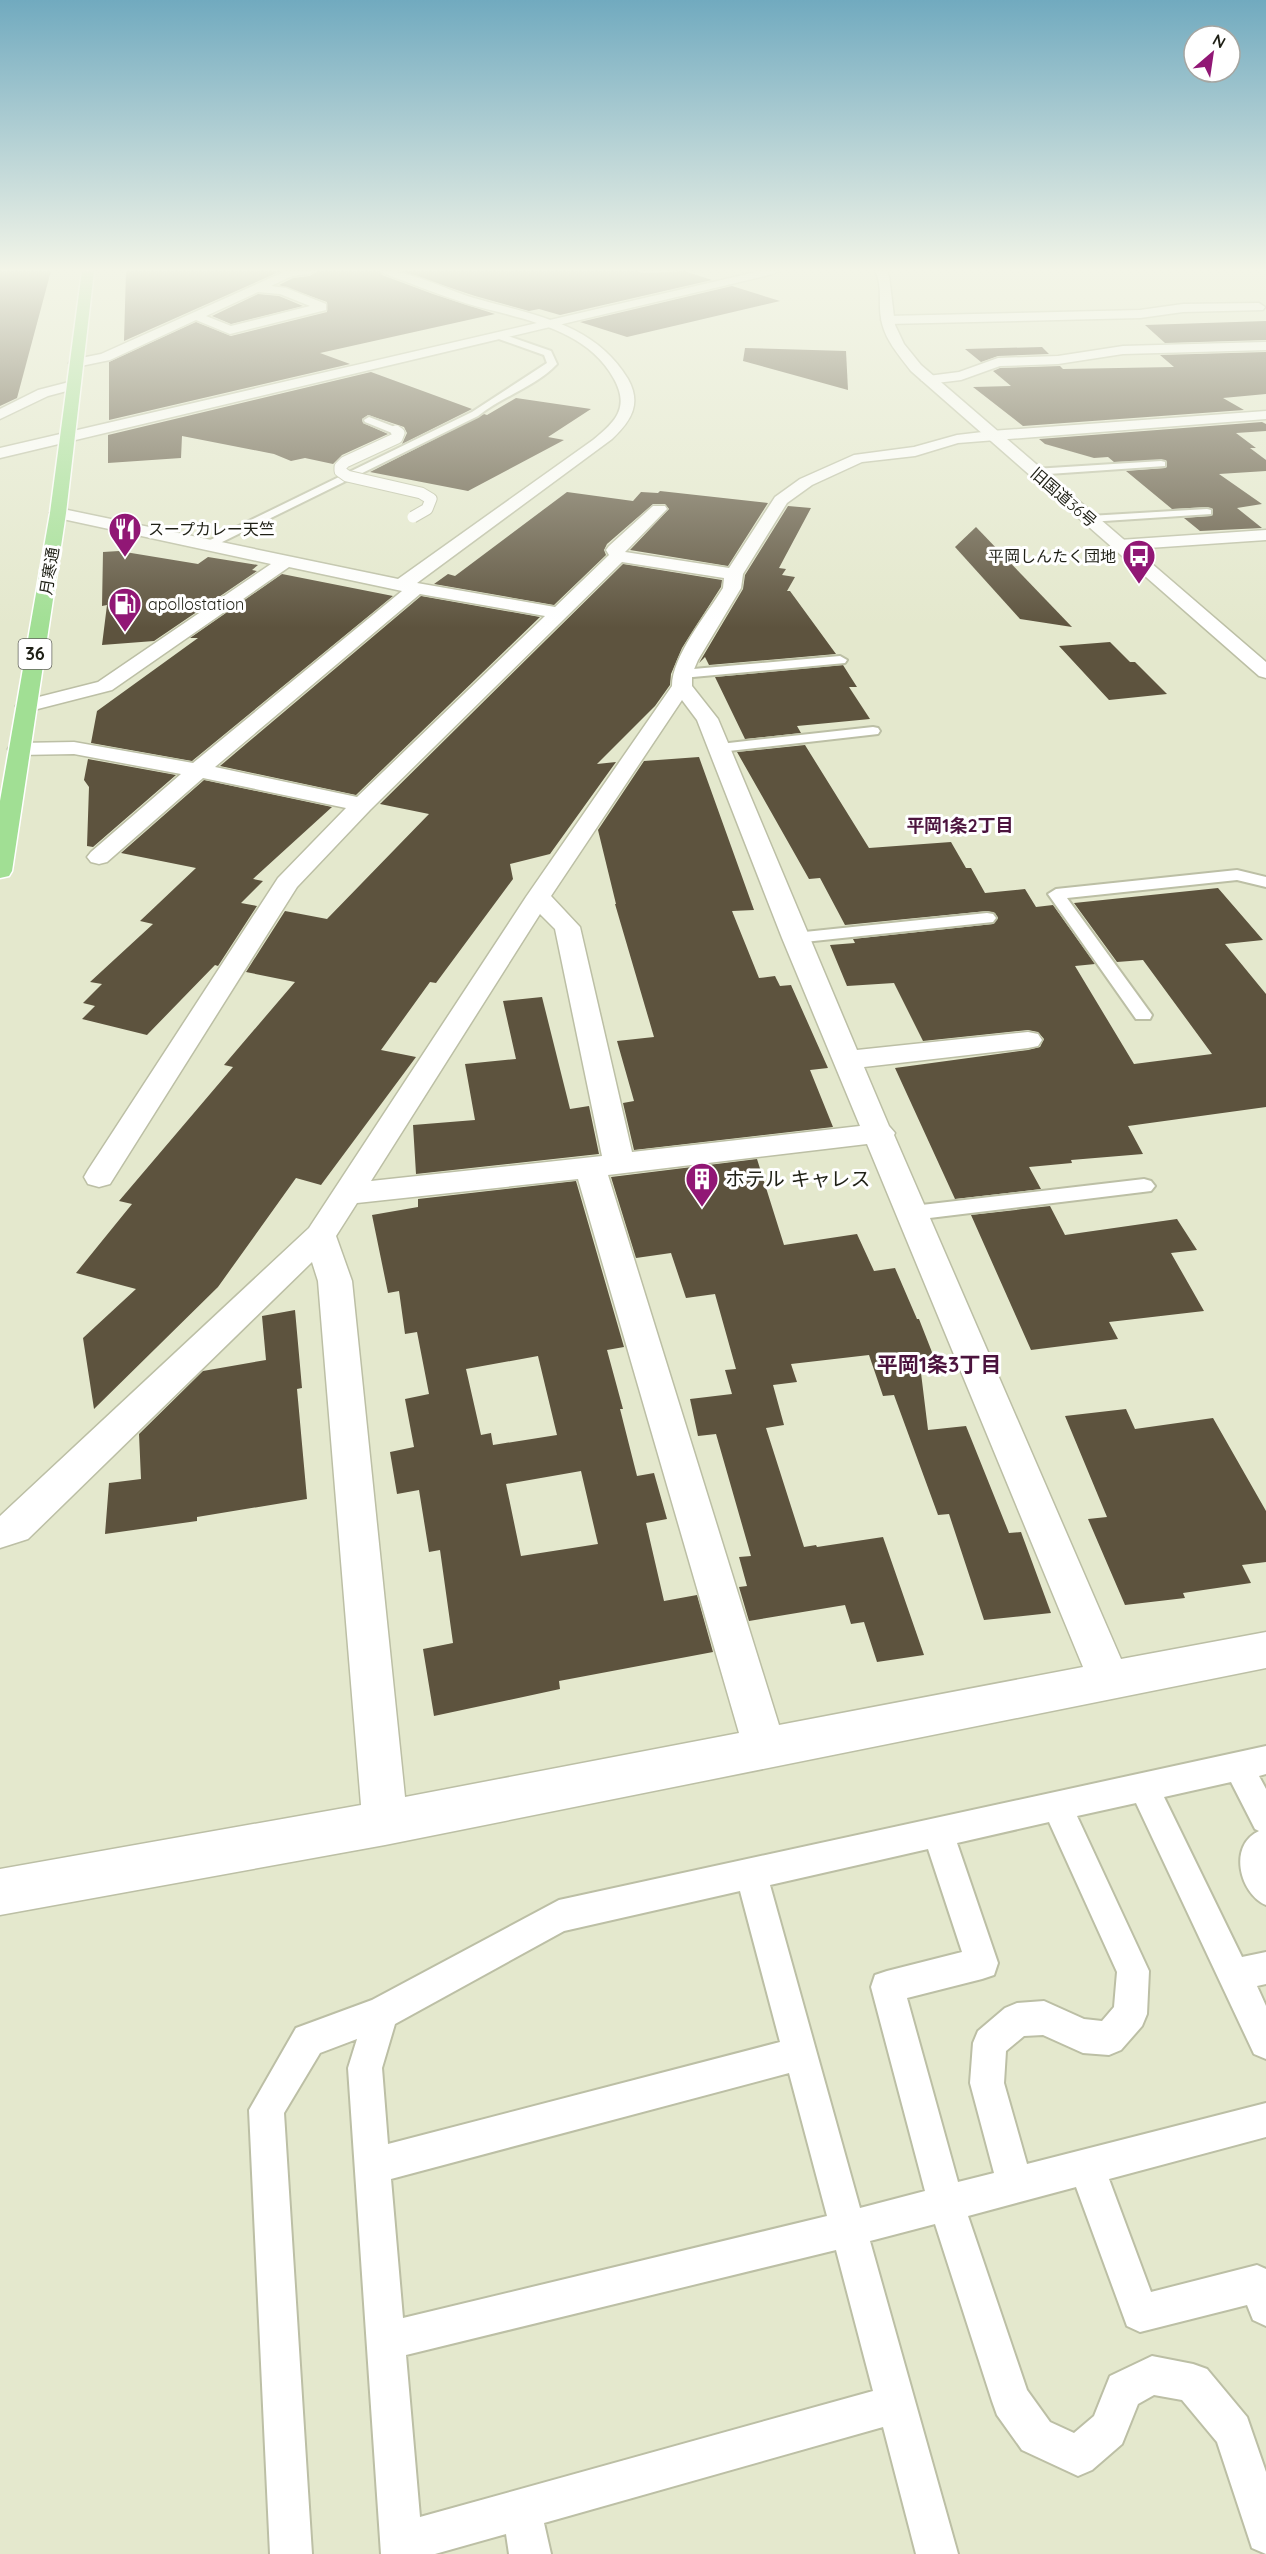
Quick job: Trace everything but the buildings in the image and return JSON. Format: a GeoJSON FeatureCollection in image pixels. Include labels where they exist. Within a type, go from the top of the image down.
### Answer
{"type":"FeatureCollection","features":[{"type":"Feature","properties":{"kind":"highway","name":"月寒通"},"geometry":{"type":"LineString","coordinates":[[0,871],[58,513],[72,390]]}},
{"type":"Feature","properties":{"kind":"street"},"geometry":{"type":"LineString","coordinates":[[0,415],[43,393],[54,390]]}},
{"type":"Feature","properties":{"kind":"street"},"geometry":{"type":"LineString","coordinates":[[0,453],[68,433],[237,390]]}},
{"type":"Feature","properties":{"kind":"street"},"geometry":{"type":"LineString","coordinates":[[0,445],[68,433],[260,390]]}},
{"type":"Feature","properties":{"kind":"street"},"geometry":{"type":"LineString","coordinates":[[99,857],[409,586],[598,443],[624,418],[630,402],[627,390]]}},
{"type":"Feature","properties":{"kind":"street","name":"旧国道36号"},"geometry":{"type":"LineString","coordinates":[[940,390],[1266,672]]}},
{"type":"Feature","properties":{"kind":"street"},"geometry":{"type":"LineString","coordinates":[[0,402],[15,406]]}},
{"type":"Feature","properties":{"kind":"street"},"geometry":{"type":"LineString","coordinates":[[0,1532],[14,1528],[320,1236],[538,897],[682,680],[688,660],[732,588],[734,574],[781,500],[806,482],[860,459],[915,451],[957,439],[1266,415]]}},
{"type":"Feature","properties":{"kind":"street"},"geometry":{"type":"LineString","coordinates":[[1233,418],[1250,429]]}},
{"type":"Feature","properties":{"kind":"street"},"geometry":{"type":"LineString","coordinates":[[618,556],[615,550],[659,509]]}},
{"type":"Feature","properties":{"kind":"street"},"geometry":{"type":"LineString","coordinates":[[58,513],[409,586],[560,614]]}},
{"type":"Feature","properties":{"kind":"street"},"geometry":{"type":"LineString","coordinates":[[1119,545],[1266,535]]}},
{"type":"Feature","properties":{"kind":"street"},"geometry":{"type":"LineString","coordinates":[[618,556],[734,574]]}},
{"type":"Feature","properties":{"kind":"street"},"geometry":{"type":"LineString","coordinates":[[99,1177],[287,883],[362,805],[618,556]]}},
{"type":"Feature","properties":{"kind":"street"},"geometry":{"type":"LineString","coordinates":[[26,706],[105,686],[285,561]]}},
{"type":"Feature","properties":{"kind":"street"},"geometry":{"type":"LineString","coordinates":[[682,680],[708,719],[795,938],[880,1133],[1109,1679]]}},
{"type":"Feature","properties":{"kind":"street"},"geometry":{"type":"LineString","coordinates":[[19,749],[74,748],[198,770],[362,805]]}},
{"type":"Feature","properties":{"kind":"street"},"geometry":{"type":"LineString","coordinates":[[538,897],[567,927],[604,1166],[765,1748]]}},
{"type":"Feature","properties":{"kind":"street"},"geometry":{"type":"LineString","coordinates":[[847,1060],[1028,1040]]}},
{"type":"Feature","properties":{"kind":"street"},"geometry":{"type":"LineString","coordinates":[[345,1194],[880,1133]]}},
{"type":"Feature","properties":{"kind":"street"},"geometry":{"type":"LineString","coordinates":[[320,1236],[335,1281],[385,1823]]}},
{"type":"Feature","properties":{"kind":"street"},"geometry":{"type":"LineString","coordinates":[[0,1892],[385,1823],[1266,1650]]}},
{"type":"Feature","properties":{"kind":"lane"},"geometry":{"type":"LineString","coordinates":[[208,545],[475,414],[485,405],[513,390]]}},
{"type":"Feature","properties":{"kind":"lane"},"geometry":{"type":"LineString","coordinates":[[369,420],[396,431],[399,433],[398,438],[345,462],[340,467],[340,471],[347,476],[421,493],[431,500],[426,509],[410,518]]}},
{"type":"Feature","properties":{"kind":"lane"},"geometry":{"type":"LineString","coordinates":[[1034,472],[1161,464]]}},
{"type":"Feature","properties":{"kind":"lane"},"geometry":{"type":"LineString","coordinates":[[1089,519],[1207,512]]}},
{"type":"Feature","properties":{"kind":"lane"},"geometry":{"type":"LineString","coordinates":[[682,680],[840,660]]}},
{"type":"Feature","properties":{"kind":"lane"},"geometry":{"type":"LineString","coordinates":[[720,748],[873,731]]}},
{"type":"Feature","properties":{"kind":"lane"},"geometry":{"type":"LineString","coordinates":[[1143,1015],[1056,894],[1237,875],[1266,882]]}},
{"type":"Feature","properties":{"kind":"lane"},"geometry":{"type":"LineString","coordinates":[[795,938],[987,918]]}},
{"type":"Feature","properties":{"kind":"lane"},"geometry":{"type":"LineString","coordinates":[[913,1213],[1144,1186]]}},
{"type":"Feature","properties":{"kind":"lane"},"geometry":{"type":"LineString","coordinates":[[291,2554],[266,2110],[308,2040],[381,2013],[559,1916],[1252,1763],[1266,1819]]}},
{"type":"Feature","properties":{"kind":"lane"},"geometry":{"type":"LineString","coordinates":[[1144,1787],[1266,2042]]}},
{"type":"Feature","properties":{"kind":"lane"},"geometry":{"type":"LineString","coordinates":[[1015,2185],[987,2083],[990,2043],[1017,2020],[1044,2018],[1083,2036],[1109,2038],[1130,2014],[1133,1971],[1057,1806]]}},
{"type":"Feature","properties":{"kind":"lane"},"geometry":{"type":"LineString","coordinates":[[938,1833],[982,1964],[886,1988],[946,2203],[1011,2401],[1036,2436],[1078,2456],[1108,2430],[1124,2390],[1152,2375],[1193,2383],[1233,2431],[1266,2534]]}},
{"type":"Feature","properties":{"kind":"lane"},"geometry":{"type":"LineString","coordinates":[[1266,1843],[1257,1850],[1257,1877],[1266,1889]]}},
{"type":"Feature","properties":{"kind":"lane"},"geometry":{"type":"LineString","coordinates":[[752,1873],[937,2554]]}},
{"type":"Feature","properties":{"kind":"lane"},"geometry":{"type":"LineString","coordinates":[[1234,1975],[1266,1968]]}},
{"type":"Feature","properties":{"kind":"lane"},"geometry":{"type":"LineString","coordinates":[[381,2013],[365,2068],[402,2548],[521,2509],[896,2404]]}},
{"type":"Feature","properties":{"kind":"lane"},"geometry":{"type":"LineString","coordinates":[[372,2166],[801,2053]]}},
{"type":"Feature","properties":{"kind":"lane"},"geometry":{"type":"LineString","coordinates":[[386,2341],[848,2229],[1266,2120]]}},
{"type":"Feature","properties":{"kind":"lane"},"geometry":{"type":"LineString","coordinates":[[1086,2166],[1140,2313],[1257,2284],[1266,2307]]}},
{"type":"Feature","properties":{"kind":"lane"},"geometry":{"type":"LineString","coordinates":[[521,2509],[530,2554]]}},
{"type":"Feature","properties":{"kind":"place","name":"スープカレー天竺"},"geometry":{"type":"Point","coordinates":[125,558]}},
{"type":"Feature","properties":{"kind":"place","name":"平岡しんたく団地"},"geometry":{"type":"Point","coordinates":[1139,585]}},
{"type":"Feature","properties":{"kind":"place","name":"apollostation"},"geometry":{"type":"Point","coordinates":[125,633]}},
{"type":"Feature","properties":{"kind":"place","name":"ホテル キャレス"},"geometry":{"type":"Point","coordinates":[702,1208]}},
{"type":"Feature","properties":{"kind":"district","name":"平岡1条2丁目"},"geometry":{"type":"Point","coordinates":[960,826]}},
{"type":"Feature","properties":{"kind":"district","name":"平岡1条3丁目"},"geometry":{"type":"Point","coordinates":[939,1365]}}]}
